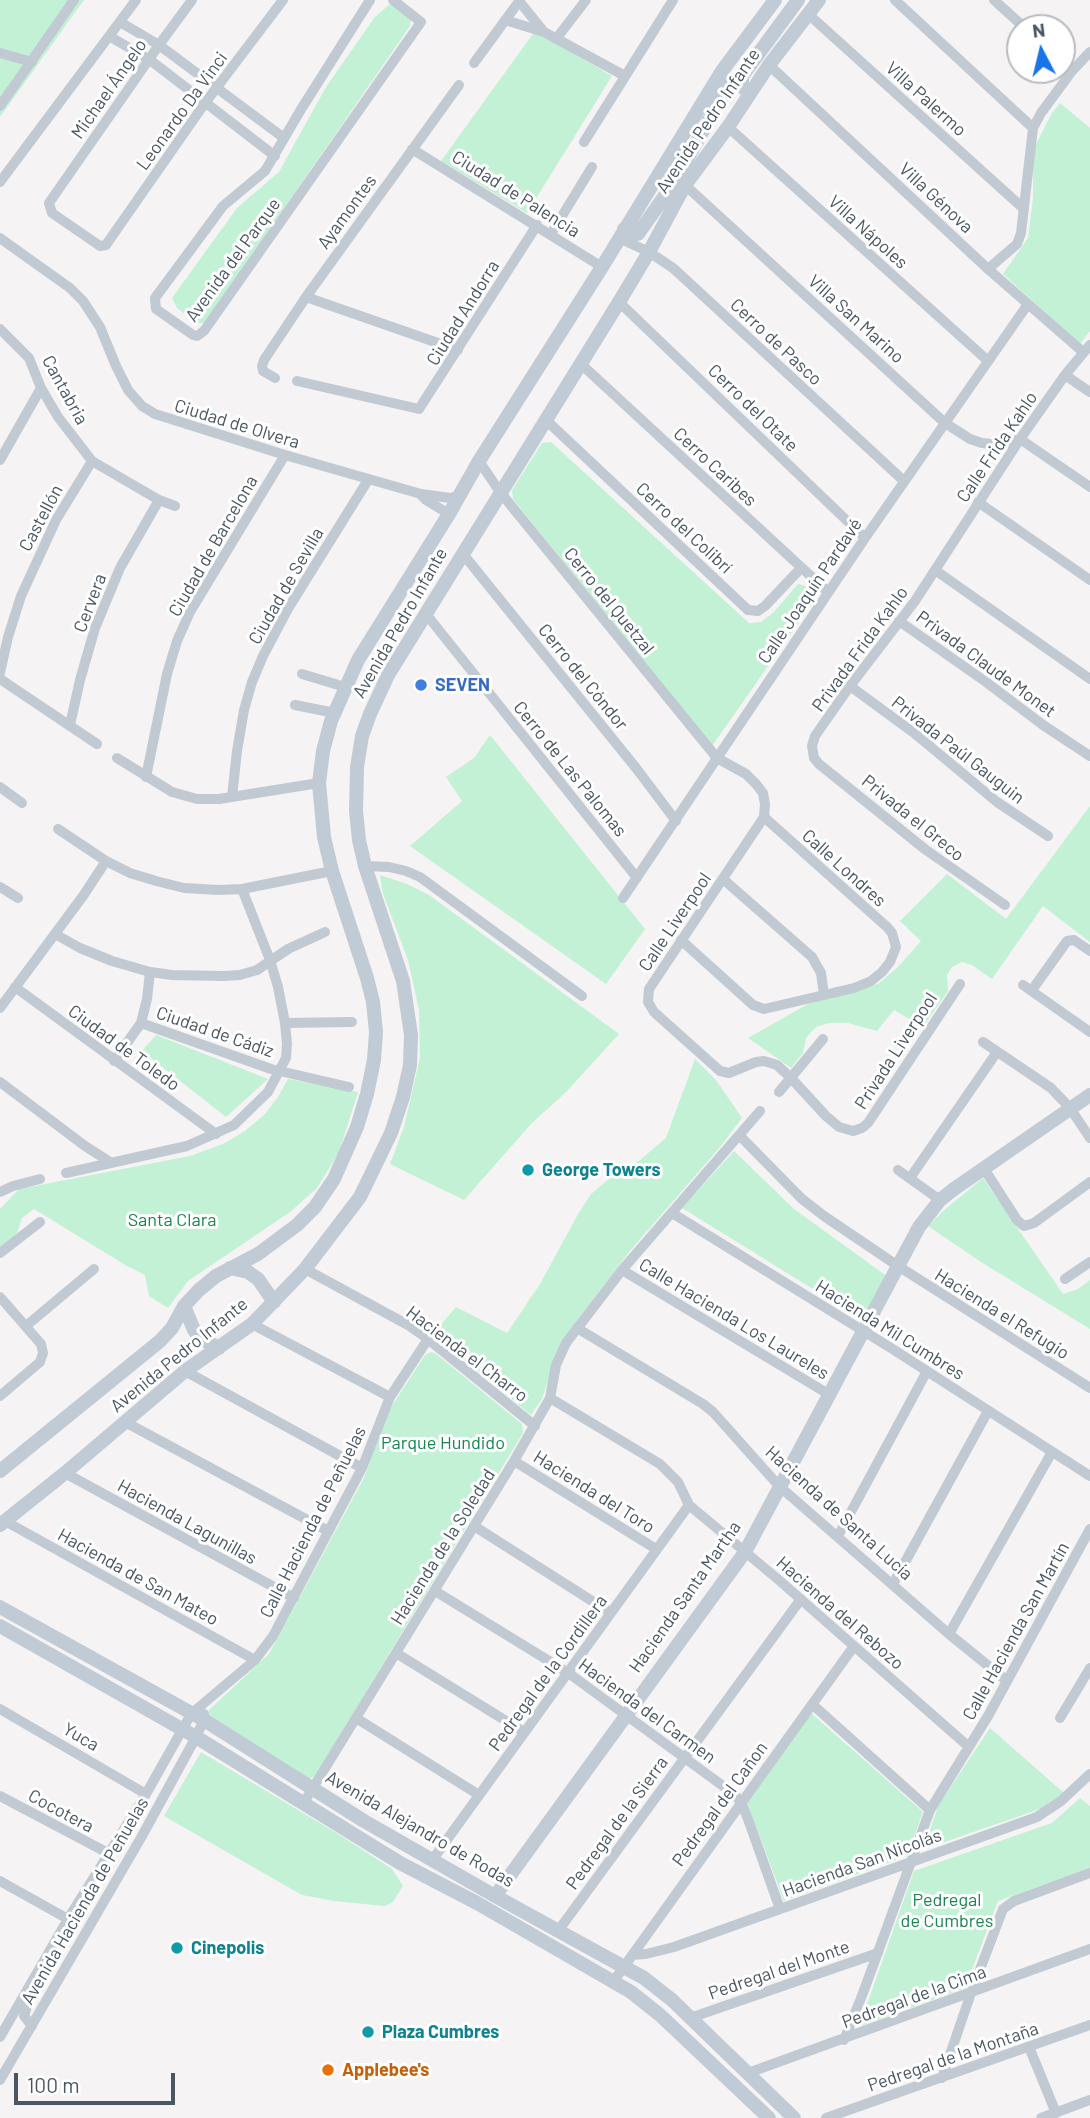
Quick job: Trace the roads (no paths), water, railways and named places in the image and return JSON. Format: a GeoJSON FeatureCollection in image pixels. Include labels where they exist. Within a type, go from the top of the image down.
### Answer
{"type":"FeatureCollection","features":[{"type":"Feature","properties":{"kind":"main road","name":"Avenida Pedro Infante"},"geometry":{"type":"LineString","coordinates":[[0,1471],[160,1341],[172,1328],[184,1306],[199,1290],[230,1268],[258,1254],[297,1226],[315,1207],[334,1179],[357,1127],[367,1094],[376,1032],[367,978],[331,871],[324,833],[319,783],[323,751],[335,713],[358,660],[479,461],[722,71],[775,0]]}},
{"type":"Feature","properties":{"kind":"main road"},"geometry":{"type":"LineString","coordinates":[[749,94],[742,86],[742,76],[798,0]]}},
{"type":"Feature","properties":{"kind":"main road","name":"Avenida Pedro Infante"},"geometry":{"type":"LineString","coordinates":[[2,1523],[185,1371],[252,1324],[305,1269],[360,1197],[391,1132],[403,1097],[410,1065],[411,1035],[403,981],[359,840],[356,811],[357,767],[362,736],[374,703],[388,675],[619,302],[685,185],[769,65],[819,0]]}},
{"type":"Feature","properties":{"kind":"main road"},"geometry":{"type":"LineString","coordinates":[[621,234],[638,234],[664,197],[673,189],[685,185],[681,177],[682,169],[723,95],[722,71]]}},
{"type":"Feature","properties":{"kind":"main road","name":"Hacienda Santa Martha"},"geometry":{"type":"LineString","coordinates":[[495,1896],[745,1552],[919,1227],[940,1200],[1090,1095]]}},
{"type":"Feature","properties":{"kind":"main road"},"geometry":{"type":"LineString","coordinates":[[230,1268],[248,1272],[258,1279],[274,1302]]}},
{"type":"Feature","properties":{"kind":"main road"},"geometry":{"type":"LineString","coordinates":[[184,1306],[200,1338],[219,1348]]}},
{"type":"Feature","properties":{"kind":"main road","name":"Avenida Alejandro de Rodas"},"geometry":{"type":"LineString","coordinates":[[0,1608],[198,1717],[365,1821],[495,1896],[558,1931],[628,1960],[794,2118]]}},
{"type":"Feature","properties":{"kind":"main road","name":"Avenida Alejandro de Rodas"},"geometry":{"type":"LineString","coordinates":[[0,1626],[182,1728],[400,1863],[477,1903],[645,2002],[769,2118]]}},
{"type":"Feature","properties":{"kind":"street"},"geometry":{"type":"LineString","coordinates":[[0,106],[74,0]]}},
{"type":"Feature","properties":{"kind":"street"},"geometry":{"type":"LineString","coordinates":[[0,182],[136,0]]}},
{"type":"Feature","properties":{"kind":"street","name":"Michael Ángelo"},"geometry":{"type":"LineString","coordinates":[[108,242],[103,246],[96,245],[52,213],[49,203],[51,197],[192,0]]}},
{"type":"Feature","properties":{"kind":"street","name":"Leonardo Da Vinci"},"geometry":{"type":"LineString","coordinates":[[108,242],[205,103],[283,0]]}},
{"type":"Feature","properties":{"kind":"street","name":"Avenida del Parque"},"geometry":{"type":"LineString","coordinates":[[370,0],[265,172],[223,206],[155,298],[156,309],[195,336],[204,331],[421,22],[393,0]]}},
{"type":"Feature","properties":{"kind":"street"},"geometry":{"type":"LineString","coordinates":[[474,63],[520,0],[544,32]]}},
{"type":"Feature","properties":{"kind":"street"},"geometry":{"type":"LineString","coordinates":[[556,39],[586,0]]}},
{"type":"Feature","properties":{"kind":"street"},"geometry":{"type":"LineString","coordinates":[[584,142],[673,0]]}},
{"type":"Feature","properties":{"kind":"street"},"geometry":{"type":"LineString","coordinates":[[895,0],[1032,128]]}},
{"type":"Feature","properties":{"kind":"street"},"geometry":{"type":"LineString","coordinates":[[995,0],[1010,14]]}},
{"type":"Feature","properties":{"kind":"street","name":"Villa Palermo"},"geometry":{"type":"LineString","coordinates":[[807,13],[1024,209]]}},
{"type":"Feature","properties":{"kind":"street"},"geometry":{"type":"LineString","coordinates":[[505,20],[544,32],[625,76]]}},
{"type":"Feature","properties":{"kind":"street"},"geometry":{"type":"LineString","coordinates":[[120,22],[159,45],[284,138]]}},
{"type":"Feature","properties":{"kind":"street"},"geometry":{"type":"LineString","coordinates":[[109,36],[150,60],[275,156]]}},
{"type":"Feature","properties":{"kind":"street"},"geometry":{"type":"LineString","coordinates":[[1076,67],[1090,52]]}},
{"type":"Feature","properties":{"kind":"street"},"geometry":{"type":"LineString","coordinates":[[0,53],[32,62]]}},
{"type":"Feature","properties":{"kind":"street","name":"Villa Génova"},"geometry":{"type":"LineString","coordinates":[[769,65],[988,269],[1087,349]]}},
{"type":"Feature","properties":{"kind":"street"},"geometry":{"type":"LineString","coordinates":[[988,269],[1017,244],[1021,233],[1032,128],[1062,84]]}},
{"type":"Feature","properties":{"kind":"street","name":"Ayamontes"},"geometry":{"type":"LineString","coordinates":[[275,378],[263,371],[264,360],[306,297],[459,85]]}},
{"type":"Feature","properties":{"kind":"street","name":"Villa Nápoles"},"geometry":{"type":"LineString","coordinates":[[728,127],[988,360]]}},
{"type":"Feature","properties":{"kind":"street","name":"Ciudad de Palencia"},"geometry":{"type":"LineString","coordinates":[[412,149],[602,267]]}},
{"type":"Feature","properties":{"kind":"street"},"geometry":{"type":"LineString","coordinates":[[551,234],[592,167]]}},
{"type":"Feature","properties":{"kind":"street","name":"Villa San Marino"},"geometry":{"type":"LineString","coordinates":[[685,185],[946,423],[970,439],[982,443],[1000,444],[1020,439]]}},
{"type":"Feature","properties":{"kind":"street","name":"Ciudad Andorra"},"geometry":{"type":"LineString","coordinates":[[297,381],[416,410],[422,407],[537,225]]}},
{"type":"Feature","properties":{"kind":"street","name":"Cerro de Pasco"},"geometry":{"type":"LineString","coordinates":[[621,234],[673,268],[904,481]]}},
{"type":"Feature","properties":{"kind":"street","name":"Ciudad de Olvera"},"geometry":{"type":"LineString","coordinates":[[0,239],[69,288],[82,301],[100,327],[121,379],[142,406],[166,419],[368,480],[421,494],[450,498],[459,496]]}},
{"type":"Feature","properties":{"kind":"street"},"geometry":{"type":"LineString","coordinates":[[306,297],[458,350]]}},
{"type":"Feature","properties":{"kind":"street","name":"Cerro del Otate"},"geometry":{"type":"LineString","coordinates":[[619,302],[864,538]]}},
{"type":"Feature","properties":{"kind":"street","name":"Calle Joaquín Pardavé"},"geometry":{"type":"LineString","coordinates":[[623,898],[864,538],[1028,304]]}},
{"type":"Feature","properties":{"kind":"street","name":"Cantabria"},"geometry":{"type":"LineString","coordinates":[[0,329],[29,358],[41,388],[70,435],[92,461],[159,500],[175,506]]}},
{"type":"Feature","properties":{"kind":"street","name":"Calle Frida Kahlo"},"geometry":{"type":"LineString","coordinates":[[935,570],[1020,439],[1065,375],[1087,349]]}},
{"type":"Feature","properties":{"kind":"street","name":"Cerro Caribes"},"geometry":{"type":"LineString","coordinates":[[581,364],[828,592]]}},
{"type":"Feature","properties":{"kind":"street"},"geometry":{"type":"LineString","coordinates":[[1065,375],[1090,392]]}},
{"type":"Feature","properties":{"kind":"street"},"geometry":{"type":"LineString","coordinates":[[0,460],[41,388]]}},
{"type":"Feature","properties":{"kind":"street","name":"Cerro del Colibrí"},"geometry":{"type":"LineString","coordinates":[[546,420],[748,610],[758,611],[765,606],[801,568]]}},
{"type":"Feature","properties":{"kind":"street"},"geometry":{"type":"LineString","coordinates":[[1020,439],[1090,487]]}},
{"type":"Feature","properties":{"kind":"street","name":"Ciudad de Barcelona"},"geometry":{"type":"LineString","coordinates":[[146,777],[167,674],[177,641],[190,612],[285,455]]}},
{"type":"Feature","properties":{"kind":"street","name":"Castellón"},"geometry":{"type":"LineString","coordinates":[[0,673],[8,637],[25,586],[56,520],[92,461]]}},
{"type":"Feature","properties":{"kind":"street","name":"Cerro del Quetzal"},"geometry":{"type":"LineString","coordinates":[[479,461],[500,492],[717,758],[756,784],[763,793],[764,817]]}},
{"type":"Feature","properties":{"kind":"street","name":"Ciudad de Sevilla"},"geometry":{"type":"LineString","coordinates":[[232,797],[244,710],[263,656],[282,619],[368,480]]}},
{"type":"Feature","properties":{"kind":"street","name":"Ciudad de Olvera"},"geometry":{"type":"LineString","coordinates":[[421,494],[449,514]]}},
{"type":"Feature","properties":{"kind":"street","name":"Cervera"},"geometry":{"type":"LineString","coordinates":[[70,725],[95,628],[120,568],[159,500]]}},
{"type":"Feature","properties":{"kind":"street"},"geometry":{"type":"LineString","coordinates":[[978,502],[1090,580]]}},
{"type":"Feature","properties":{"kind":"street","name":"Cerro del Cóndor"},"geometry":{"type":"LineString","coordinates":[[463,554],[676,821]]}},
{"type":"Feature","properties":{"kind":"street"},"geometry":{"type":"LineString","coordinates":[[935,570],[1090,679]]}},
{"type":"Feature","properties":{"kind":"street","name":"Privada Frida Kahlo"},"geometry":{"type":"LineString","coordinates":[[812,746],[815,736],[935,570]]}},
{"type":"Feature","properties":{"kind":"street","name":"Cerro de Las Palomas"},"geometry":{"type":"LineString","coordinates":[[426,614],[638,877]]}},
{"type":"Feature","properties":{"kind":"street","name":"Privada Claude Monet"},"geometry":{"type":"LineString","coordinates":[[899,621],[1090,756]]}},
{"type":"Feature","properties":{"kind":"street"},"geometry":{"type":"LineString","coordinates":[[302,674],[345,687]]}},
{"type":"Feature","properties":{"kind":"street"},"geometry":{"type":"LineString","coordinates":[[0,679],[97,744]]}},
{"type":"Feature","properties":{"kind":"street","name":"Privada Paúl Gauguin"},"geometry":{"type":"LineString","coordinates":[[850,686],[914,733],[997,803],[1048,836]]}},
{"type":"Feature","properties":{"kind":"street"},"geometry":{"type":"LineString","coordinates":[[295,705],[335,713]]}},
{"type":"Feature","properties":{"kind":"street","name":"Privada el Greco"},"geometry":{"type":"LineString","coordinates":[[812,746],[814,758],[819,764],[926,850],[1005,905]]}},
{"type":"Feature","properties":{"kind":"street"},"geometry":{"type":"LineString","coordinates":[[117,758],[172,792],[188,797],[232,797],[319,783]]}},
{"type":"Feature","properties":{"kind":"street"},"geometry":{"type":"LineString","coordinates":[[0,787],[22,803]]}},
{"type":"Feature","properties":{"kind":"street","name":"Calle Liverpool"},"geometry":{"type":"LineString","coordinates":[[764,817],[649,989],[648,1002],[653,1012],[720,1071],[729,1073],[764,1061],[777,1065],[791,1078]]}},
{"type":"Feature","properties":{"kind":"street","name":"Calle Londres"},"geometry":{"type":"LineString","coordinates":[[764,817],[892,933],[896,947],[882,972],[871,981],[854,988],[824,995]]}},
{"type":"Feature","properties":{"kind":"street"},"geometry":{"type":"LineString","coordinates":[[58,829],[106,861],[130,873],[184,888],[242,889],[331,871]]}},
{"type":"Feature","properties":{"kind":"street"},"geometry":{"type":"LineString","coordinates":[[0,1007],[106,861]]}},
{"type":"Feature","properties":{"kind":"street"},"geometry":{"type":"LineString","coordinates":[[365,866],[388,867],[420,877],[582,996]]}},
{"type":"Feature","properties":{"kind":"street"},"geometry":{"type":"LineString","coordinates":[[681,940],[758,1007],[773,1008],[824,995],[821,972],[812,957],[723,879]]}},
{"type":"Feature","properties":{"kind":"street"},"geometry":{"type":"LineString","coordinates":[[0,887],[18,898]]}},
{"type":"Feature","properties":{"kind":"street"},"geometry":{"type":"LineString","coordinates":[[66,1173],[187,1146],[234,1125],[268,1093],[286,1058],[285,1023],[270,960],[242,889]]}},
{"type":"Feature","properties":{"kind":"street"},"geometry":{"type":"LineString","coordinates":[[55,934],[112,961],[150,972],[172,975],[240,975],[257,970],[288,948],[326,932]]}},
{"type":"Feature","properties":{"kind":"street"},"geometry":{"type":"LineString","coordinates":[[1090,951],[1074,940],[1067,941],[1028,987],[1090,1032]]}},
{"type":"Feature","properties":{"kind":"street","name":"Ciudad de Cádiz"},"geometry":{"type":"LineString","coordinates":[[114,1061],[141,1023],[150,972]]}},
{"type":"Feature","properties":{"kind":"street","name":"Privada Liverpool"},"geometry":{"type":"LineString","coordinates":[[791,1078],[839,1127],[853,1131],[862,1128],[868,1123],[960,984]]}},
{"type":"Feature","properties":{"kind":"street","name":"Ciudad de Toledo"},"geometry":{"type":"LineString","coordinates":[[15,987],[216,1134]]}},
{"type":"Feature","properties":{"kind":"street"},"geometry":{"type":"LineString","coordinates":[[285,1023],[352,1022]]}},
{"type":"Feature","properties":{"kind":"street","name":"Ciudad de Cádiz"},"geometry":{"type":"LineString","coordinates":[[141,1023],[271,1069],[349,1087]]}},
{"type":"Feature","properties":{"kind":"street"},"geometry":{"type":"LineString","coordinates":[[779,1092],[823,1039]]}},
{"type":"Feature","properties":{"kind":"street"},"geometry":{"type":"LineString","coordinates":[[983,1042],[1051,1088],[1070,1108],[1090,1138]]}},
{"type":"Feature","properties":{"kind":"street"},"geometry":{"type":"LineString","coordinates":[[910,1178],[997,1052]]}},
{"type":"Feature","properties":{"kind":"street"},"geometry":{"type":"LineString","coordinates":[[0,1082],[110,1162]]}},
{"type":"Feature","properties":{"kind":"street","name":"Hacienda de la Soledad"},"geometry":{"type":"LineString","coordinates":[[303,1804],[551,1398],[558,1359],[566,1343],[622,1270],[760,1111]]}},
{"type":"Feature","properties":{"kind":"street"},"geometry":{"type":"LineString","coordinates":[[739,1135],[802,1199],[898,1266]]}},
{"type":"Feature","properties":{"kind":"street"},"geometry":{"type":"LineString","coordinates":[[984,1167],[1017,1220],[1024,1226],[1034,1223],[1090,1182]]}},
{"type":"Feature","properties":{"kind":"street"},"geometry":{"type":"LineString","coordinates":[[898,1170],[940,1200]]}},
{"type":"Feature","properties":{"kind":"street"},"geometry":{"type":"LineString","coordinates":[[0,1192],[40,1179]]}},
{"type":"Feature","properties":{"kind":"street","name":"Hacienda Mil Cumbres"},"geometry":{"type":"LineString","coordinates":[[671,1213],[864,1331],[1090,1476]]}},
{"type":"Feature","properties":{"kind":"street"},"geometry":{"type":"LineString","coordinates":[[0,1253],[40,1222]]}},
{"type":"Feature","properties":{"kind":"street"},"geometry":{"type":"LineString","coordinates":[[1065,1279],[1090,1262]]}},
{"type":"Feature","properties":{"kind":"street","name":"Hacienda el Refugio"},"geometry":{"type":"LineString","coordinates":[[898,1266],[1090,1388]]}},
{"type":"Feature","properties":{"kind":"street"},"geometry":{"type":"LineString","coordinates":[[26,1326],[94,1269]]}},
{"type":"Feature","properties":{"kind":"street","name":"Hacienda el Charro"},"geometry":{"type":"LineString","coordinates":[[305,1269],[373,1305],[428,1339],[535,1426]]}},
{"type":"Feature","properties":{"kind":"street","name":"Calle Hacienda Los Laureles"},"geometry":{"type":"LineString","coordinates":[[622,1270],[830,1395]]}},
{"type":"Feature","properties":{"kind":"street"},"geometry":{"type":"LineString","coordinates":[[0,1297],[41,1344],[43,1353],[40,1362],[0,1396]]}},
{"type":"Feature","properties":{"kind":"street"},"geometry":{"type":"LineString","coordinates":[[252,1324],[390,1397]]}},
{"type":"Feature","properties":{"kind":"street","name":"Hacienda de Santa Lucía"},"geometry":{"type":"LineString","coordinates":[[577,1328],[702,1404],[723,1422],[779,1486],[1007,1681]]}},
{"type":"Feature","properties":{"kind":"street","name":"Calle Hacienda de Peñuelas"},"geometry":{"type":"LineString","coordinates":[[196,1737],[198,1717],[206,1703],[255,1660],[273,1636],[362,1468],[390,1397],[428,1339]]}},
{"type":"Feature","properties":{"kind":"street"},"geometry":{"type":"LineString","coordinates":[[185,1371],[362,1468]]}},
{"type":"Feature","properties":{"kind":"street"},"geometry":{"type":"LineString","coordinates":[[838,1536],[927,1371]]}},
{"type":"Feature","properties":{"kind":"street","name":"Hacienda del Rebozo"},"geometry":{"type":"LineString","coordinates":[[551,1398],[660,1464],[678,1482],[689,1505],[801,1599],[969,1747]]}},
{"type":"Feature","properties":{"kind":"street"},"geometry":{"type":"LineString","coordinates":[[893,1584],[988,1411]]}},
{"type":"Feature","properties":{"kind":"street"},"geometry":{"type":"LineString","coordinates":[[125,1422],[328,1531]]}},
{"type":"Feature","properties":{"kind":"street"},"geometry":{"type":"LineString","coordinates":[[949,1634],[1052,1452]]}},
{"type":"Feature","properties":{"kind":"street","name":"Hacienda del Toro"},"geometry":{"type":"LineString","coordinates":[[514,1461],[656,1549]]}},
{"type":"Feature","properties":{"kind":"street","name":"Hacienda Lagunillas"},"geometry":{"type":"LineString","coordinates":[[65,1473],[294,1598]]}},
{"type":"Feature","properties":{"kind":"street","name":"Pedregal de la Cordillera"},"geometry":{"type":"LineString","coordinates":[[433,1859],[689,1505]]}},
{"type":"Feature","properties":{"kind":"street","name":"Hacienda de San Mateo"},"geometry":{"type":"LineString","coordinates":[[2,1523],[255,1660]]}},
{"type":"Feature","properties":{"kind":"street"},"geometry":{"type":"LineString","coordinates":[[474,1526],[611,1612]]}},
{"type":"Feature","properties":{"kind":"street","name":"Calle Hacienda San Martín"},"geometry":{"type":"LineString","coordinates":[[844,2040],[930,1810],[1007,1681],[1090,1529]]}},
{"type":"Feature","properties":{"kind":"street","name":"Hacienda del Carmen"},"geometry":{"type":"LineString","coordinates":[[435,1591],[567,1672],[728,1788],[741,1802],[780,1909]]}},
{"type":"Feature","properties":{"kind":"street","name":"Pedregal de la Sierra"},"geometry":{"type":"LineString","coordinates":[[558,1931],[801,1599]]}},
{"type":"Feature","properties":{"kind":"street","name":"Pedregal del Cañon"},"geometry":{"type":"LineString","coordinates":[[613,1982],[854,1646]]}},
{"type":"Feature","properties":{"kind":"street"},"geometry":{"type":"LineString","coordinates":[[396,1653],[524,1732]]}},
{"type":"Feature","properties":{"kind":"street"},"geometry":{"type":"LineString","coordinates":[[1060,1718],[1090,1668]]}},
{"type":"Feature","properties":{"kind":"street"},"geometry":{"type":"LineString","coordinates":[[812,1704],[930,1810]]}},
{"type":"Feature","properties":{"kind":"street","name":"Yuca"},"geometry":{"type":"LineString","coordinates":[[0,1709],[146,1794]]}},
{"type":"Feature","properties":{"kind":"street","name":"Calle Hacienda de Peñuelas"},"geometry":{"type":"LineString","coordinates":[[182,1728],[198,1717]]}},
{"type":"Feature","properties":{"kind":"street"},"geometry":{"type":"LineString","coordinates":[[356,1718],[479,1795]]}},
{"type":"Feature","properties":{"kind":"street","name":"Avenida Hacienda de Peñuelas"},"geometry":{"type":"LineString","coordinates":[[1,2031],[146,1794],[182,1728]]}},
{"type":"Feature","properties":{"kind":"street","name":"Avenida Hacienda de Peñuelas"},"geometry":{"type":"LineString","coordinates":[[0,2080],[103,1906],[196,1737]]}},
{"type":"Feature","properties":{"kind":"street","name":"Hacienda San Nicolás"},"geometry":{"type":"LineString","coordinates":[[628,1960],[674,1947],[1037,1817],[1061,1801],[1090,1774]]}},
{"type":"Feature","properties":{"kind":"street","name":"Cocotera"},"geometry":{"type":"LineString","coordinates":[[0,1796],[108,1853]]}},
{"type":"Feature","properties":{"kind":"street"},"geometry":{"type":"LineString","coordinates":[[942,2078],[1003,1909],[1014,1901],[1090,1873]]}},
{"type":"Feature","properties":{"kind":"street"},"geometry":{"type":"LineString","coordinates":[[0,1881],[68,1919]]}},
{"type":"Feature","properties":{"kind":"street","name":"Pedregal de la Cima"},"geometry":{"type":"LineString","coordinates":[[748,2073],[1090,1949]]}},
{"type":"Feature","properties":{"kind":"street","name":"Pedregal del Monte"},"geometry":{"type":"LineString","coordinates":[[690,2018],[878,1953]]}},
{"type":"Feature","properties":{"kind":"street"},"geometry":{"type":"LineString","coordinates":[[32,2026],[24,2016],[38,1973]]}},
{"type":"Feature","properties":{"kind":"street","name":"Pedregal de la Montaña"},"geometry":{"type":"LineString","coordinates":[[826,2118],[1090,2025]]}},
{"type":"Feature","properties":{"kind":"street"},"geometry":{"type":"LineString","coordinates":[[1029,2047],[1056,2113]]}},
{"type":"Feature","properties":{"kind":"street"},"geometry":{"type":"LineString","coordinates":[[1041,2118],[1090,2100]]}},
{"type":"Feature","properties":{"kind":"place","name":"SEVEN"},"geometry":{"type":"Point","coordinates":[421,685]}},
{"type":"Feature","properties":{"kind":"place","name":"George Towers"},"geometry":{"type":"Point","coordinates":[528,1170]}},
{"type":"Feature","properties":{"kind":"place","name":"Cinepolis"},"geometry":{"type":"Point","coordinates":[177,1948]}},
{"type":"Feature","properties":{"kind":"place","name":"Plaza Cumbres"},"geometry":{"type":"Point","coordinates":[368,2032]}},
{"type":"Feature","properties":{"kind":"place","name":"Applebee's"},"geometry":{"type":"Point","coordinates":[328,2070]}},
{"type":"Feature","properties":{"kind":"park label","name":"Santa Clara"},"geometry":{"type":"Point","coordinates":[172,1220]}},
{"type":"Feature","properties":{"kind":"park label","name":"Parque Hundido"},"geometry":{"type":"Point","coordinates":[443,1443]}},
{"type":"Feature","properties":{"kind":"park label","name":"Pedregal de Cumbres"},"geometry":{"type":"Point","coordinates":[947,1910]}}]}
